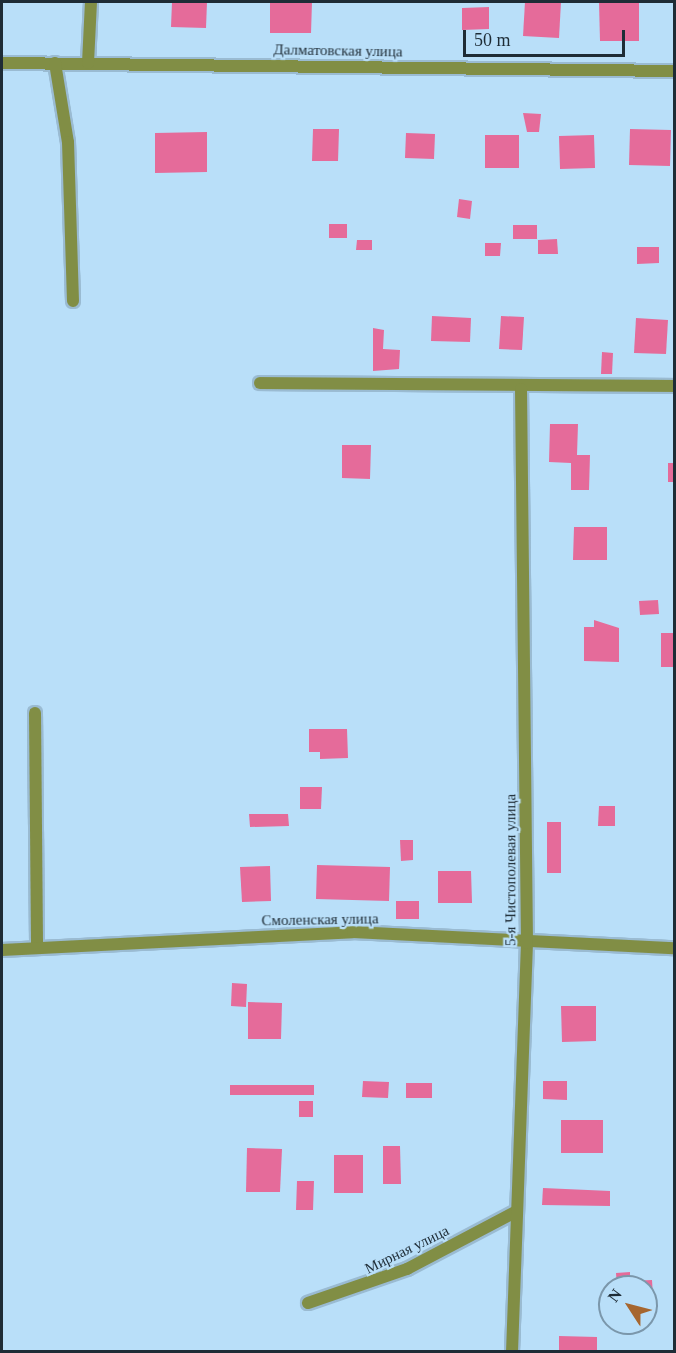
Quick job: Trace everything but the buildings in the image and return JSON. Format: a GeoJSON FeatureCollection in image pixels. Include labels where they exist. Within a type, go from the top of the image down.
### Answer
{"type":"FeatureCollection","features":[{"type":"Feature","properties":{"kind":"street"},"geometry":{"type":"LineString","coordinates":[[88,63],[91,2]]}},
{"type":"Feature","properties":{"kind":"street","name":"Далматовская улица"},"geometry":{"type":"LineString","coordinates":[[2,63],[675,71]]}},
{"type":"Feature","properties":{"kind":"street"},"geometry":{"type":"LineString","coordinates":[[55,63],[68,142],[73,301]]}},
{"type":"Feature","properties":{"kind":"street"},"geometry":{"type":"LineString","coordinates":[[260,383],[521,389],[675,386]]}},
{"type":"Feature","properties":{"kind":"street","name":"5-я Чистополевая улица"},"geometry":{"type":"LineString","coordinates":[[512,1352],[515,1212],[527,943],[521,389]]}},
{"type":"Feature","properties":{"kind":"street"},"geometry":{"type":"LineString","coordinates":[[35,713],[37,948]]}},
{"type":"Feature","properties":{"kind":"street","name":"Смоленская улица"},"geometry":{"type":"LineString","coordinates":[[2,950],[353,932],[527,943],[675,948]]}},
{"type":"Feature","properties":{"kind":"street","name":"Мирная улица"},"geometry":{"type":"LineString","coordinates":[[308,1303],[368,1286],[515,1212]]}}]}
